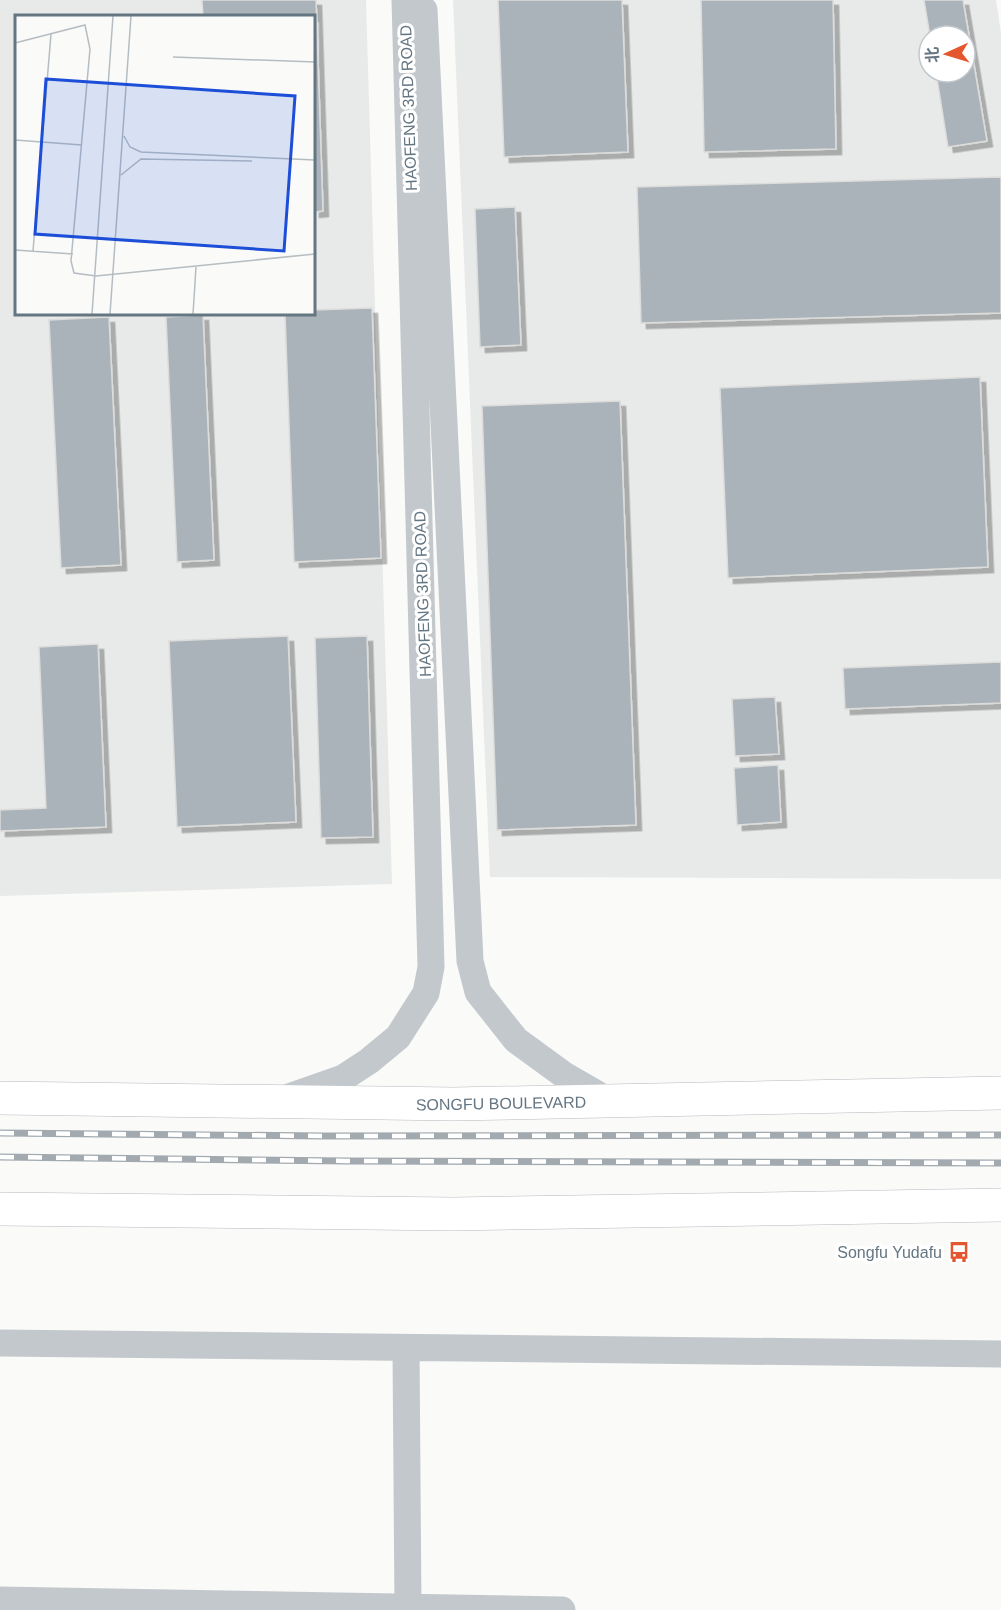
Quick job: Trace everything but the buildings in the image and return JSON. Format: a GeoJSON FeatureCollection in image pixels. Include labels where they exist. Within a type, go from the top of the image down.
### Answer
{"type":"FeatureCollection","features":[{"type":"Feature","properties":{"kind":"main road","name":"SONGFU BOULEVARD"},"geometry":{"type":"LineString","coordinates":[[0,1098],[453,1104],[1001,1093]]}},
{"type":"Feature","properties":{"kind":"main road"},"geometry":{"type":"LineString","coordinates":[[0,1209],[454,1214],[1001,1205]]}},
{"type":"Feature","properties":{"kind":"street","name":"HAOFENG 3RD ROAD"},"geometry":{"type":"LineString","coordinates":[[273,1102],[343,1078],[369,1061],[398,1037],[426,993],[431,967],[405,0]]}},
{"type":"Feature","properties":{"kind":"street","name":"HAOFENG 3RD ROAD"},"geometry":{"type":"LineString","coordinates":[[423,0],[470,962],[478,992],[516,1040],[564,1075],[609,1101]]}},
{"type":"Feature","properties":{"kind":"street"},"geometry":{"type":"LineString","coordinates":[[0,1343],[1001,1354]]}},
{"type":"Feature","properties":{"kind":"street"},"geometry":{"type":"LineString","coordinates":[[406,1348],[408,1609]]}},
{"type":"Feature","properties":{"kind":"street"},"geometry":{"type":"LineString","coordinates":[[0,1600],[562,1610]]}},
{"type":"Feature","properties":{"kind":"shaded area"},"geometry":{"type":"Polygon","coordinates":[[[0,0],[366,0],[392,884],[0,896],[0,0]]]}},
{"type":"Feature","properties":{"kind":"shaded area"},"geometry":{"type":"Polygon","coordinates":[[[453,0],[996,0],[1001,33],[1001,879],[490,877],[453,0]]]}},
{"type":"Feature","properties":{"kind":"railway"},"geometry":{"type":"LineString","coordinates":[[0,1133],[323,1136],[1001,1135]]}},
{"type":"Feature","properties":{"kind":"railway"},"geometry":{"type":"LineString","coordinates":[[0,1157],[347,1161],[1001,1163]]}},
{"type":"Feature","properties":{"kind":"place","name":"Songfu Yudafu"},"geometry":{"type":"Point","coordinates":[959,1252]}}]}
